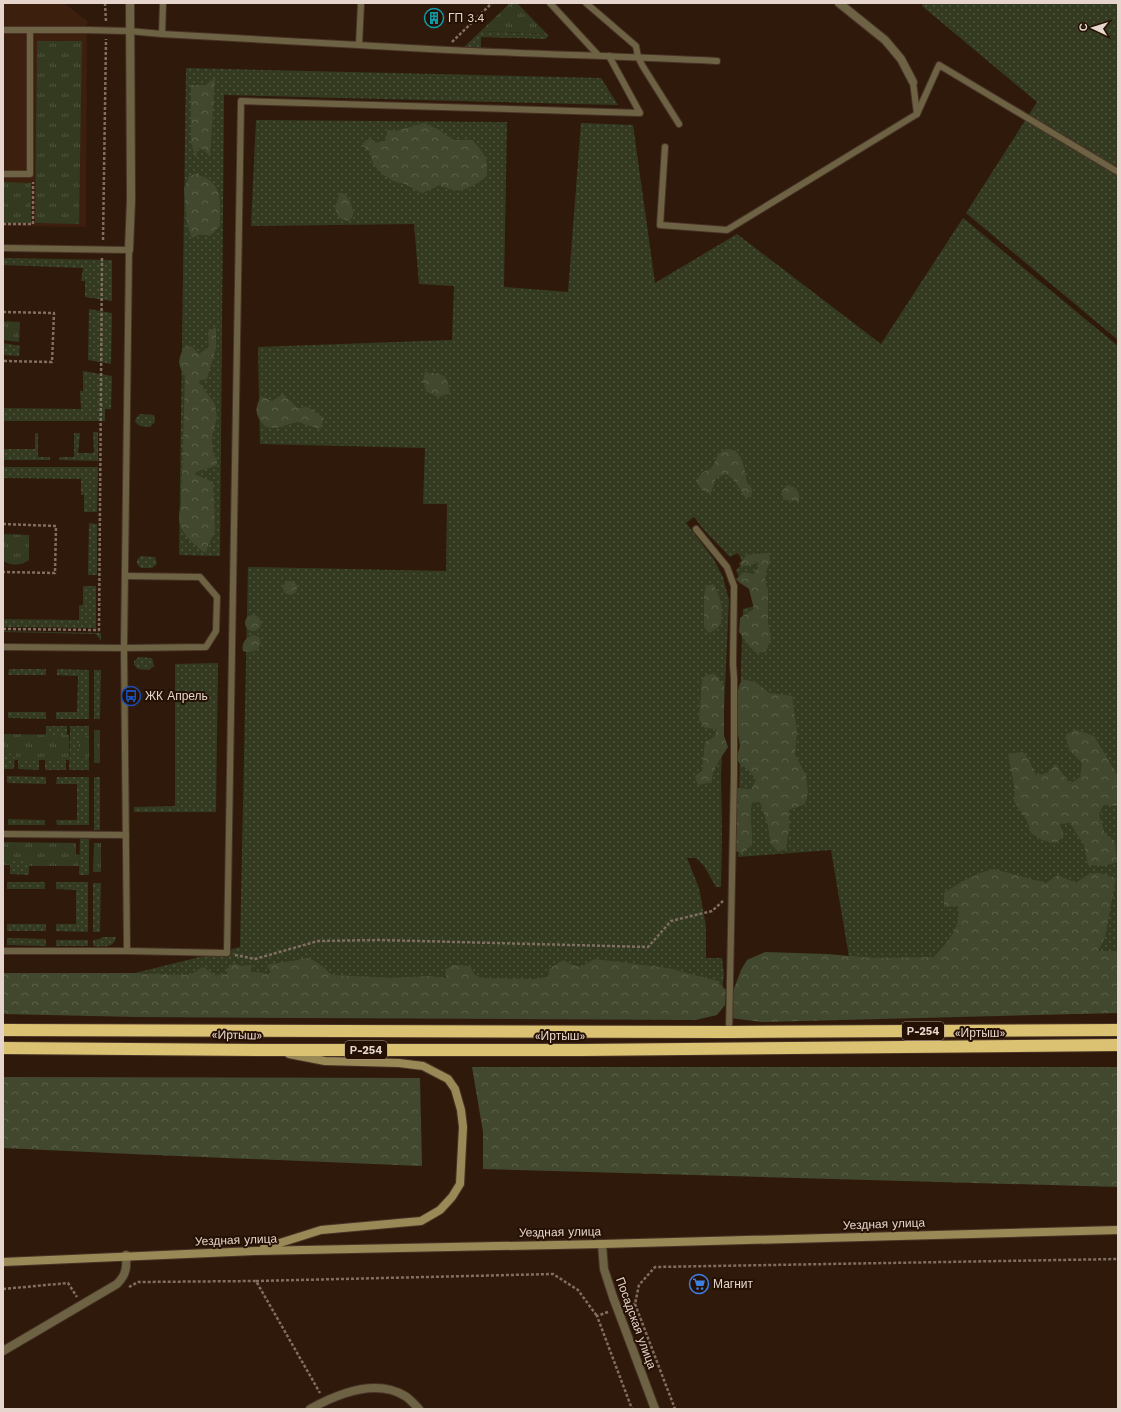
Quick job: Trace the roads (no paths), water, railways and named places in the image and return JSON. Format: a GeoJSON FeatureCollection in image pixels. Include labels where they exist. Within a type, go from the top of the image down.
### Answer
{"type":"FeatureCollection","features":[{"type":"Feature","properties":{"kind":"highway","name":"«Иртыш»"},"geometry":{"type":"LineString","coordinates":[[3,1030],[729,1032],[1118,1030]]}},
{"type":"Feature","properties":{"kind":"highway","name":"«Иртыш»"},"geometry":{"type":"LineString","coordinates":[[3,1048],[582,1050],[1118,1045]]}},
{"type":"Feature","properties":{"kind":"street"},"geometry":{"type":"LineString","coordinates":[[129,250],[131,199],[130,3]]}},
{"type":"Feature","properties":{"kind":"street"},"geometry":{"type":"LineString","coordinates":[[839,3],[885,40],[901,60],[913,82]]}},
{"type":"Feature","properties":{"kind":"street"},"geometry":{"type":"LineString","coordinates":[[255,1251],[321,1230],[421,1221],[440,1210],[452,1197],[460,1184],[463,1145],[461,1110],[455,1089],[448,1079],[436,1072],[423,1066],[399,1063],[325,1061],[268,1050]]}},
{"type":"Feature","properties":{"kind":"street","name":"Уездная улица"},"geometry":{"type":"LineString","coordinates":[[3,1262],[255,1251],[602,1244],[1118,1230]]}},
{"type":"Feature","properties":{"kind":"street","name":"Посадская улица"},"geometry":{"type":"LineString","coordinates":[[602,1244],[604,1269],[617,1308],[656,1409]]}},
{"type":"Feature","properties":{"kind":"street"},"geometry":{"type":"LineString","coordinates":[[3,1351],[117,1284],[123,1278],[127,1268],[126,1256]]}},
{"type":"Feature","properties":{"kind":"street"},"geometry":{"type":"LineString","coordinates":[[310,1409],[325,1401],[354,1391],[374,1388],[389,1390],[406,1396],[419,1409]]}},
{"type":"Feature","properties":{"kind":"lane"},"geometry":{"type":"LineString","coordinates":[[162,34],[163,3]]}},
{"type":"Feature","properties":{"kind":"lane"},"geometry":{"type":"LineString","coordinates":[[359,46],[361,3]]}},
{"type":"Feature","properties":{"kind":"lane"},"geometry":{"type":"LineString","coordinates":[[550,3],[598,55]]}},
{"type":"Feature","properties":{"kind":"lane"},"geometry":{"type":"LineString","coordinates":[[586,3],[636,46],[638,57],[679,124]]}},
{"type":"Feature","properties":{"kind":"lane"},"geometry":{"type":"LineString","coordinates":[[3,30],[106,30],[359,46],[717,61]]}},
{"type":"Feature","properties":{"kind":"lane"},"geometry":{"type":"LineString","coordinates":[[3,174],[30,174],[30,31]]}},
{"type":"Feature","properties":{"kind":"lane"},"geometry":{"type":"LineString","coordinates":[[3,951],[227,953],[240,102],[640,113],[609,56]]}},
{"type":"Feature","properties":{"kind":"lane"},"geometry":{"type":"LineString","coordinates":[[665,147],[660,225],[726,230],[917,114],[940,65],[1118,172]]}},
{"type":"Feature","properties":{"kind":"lane"},"geometry":{"type":"LineString","coordinates":[[913,82],[917,114]]}},
{"type":"Feature","properties":{"kind":"lane"},"geometry":{"type":"LineString","coordinates":[[3,248],[129,250],[124,648],[127,951]]}},
{"type":"Feature","properties":{"kind":"lane"},"geometry":{"type":"LineString","coordinates":[[696,529],[727,567],[734,586],[734,775],[729,1032]]}},
{"type":"Feature","properties":{"kind":"lane"},"geometry":{"type":"LineString","coordinates":[[3,647],[206,647],[216,631],[217,597],[200,577],[125,576]]}},
{"type":"Feature","properties":{"kind":"lane"},"geometry":{"type":"LineString","coordinates":[[3,834],[126,835]]}},
{"type":"Feature","properties":{"kind":"place","name":"ГП 3.4"},"geometry":{"type":"Point","coordinates":[434,18]}},
{"type":"Feature","properties":{"kind":"place","name":"ЖК Апрель"},"geometry":{"type":"Point","coordinates":[131,696]}},
{"type":"Feature","properties":{"kind":"place","name":"Магнит"},"geometry":{"type":"Point","coordinates":[699,1284]}}]}
